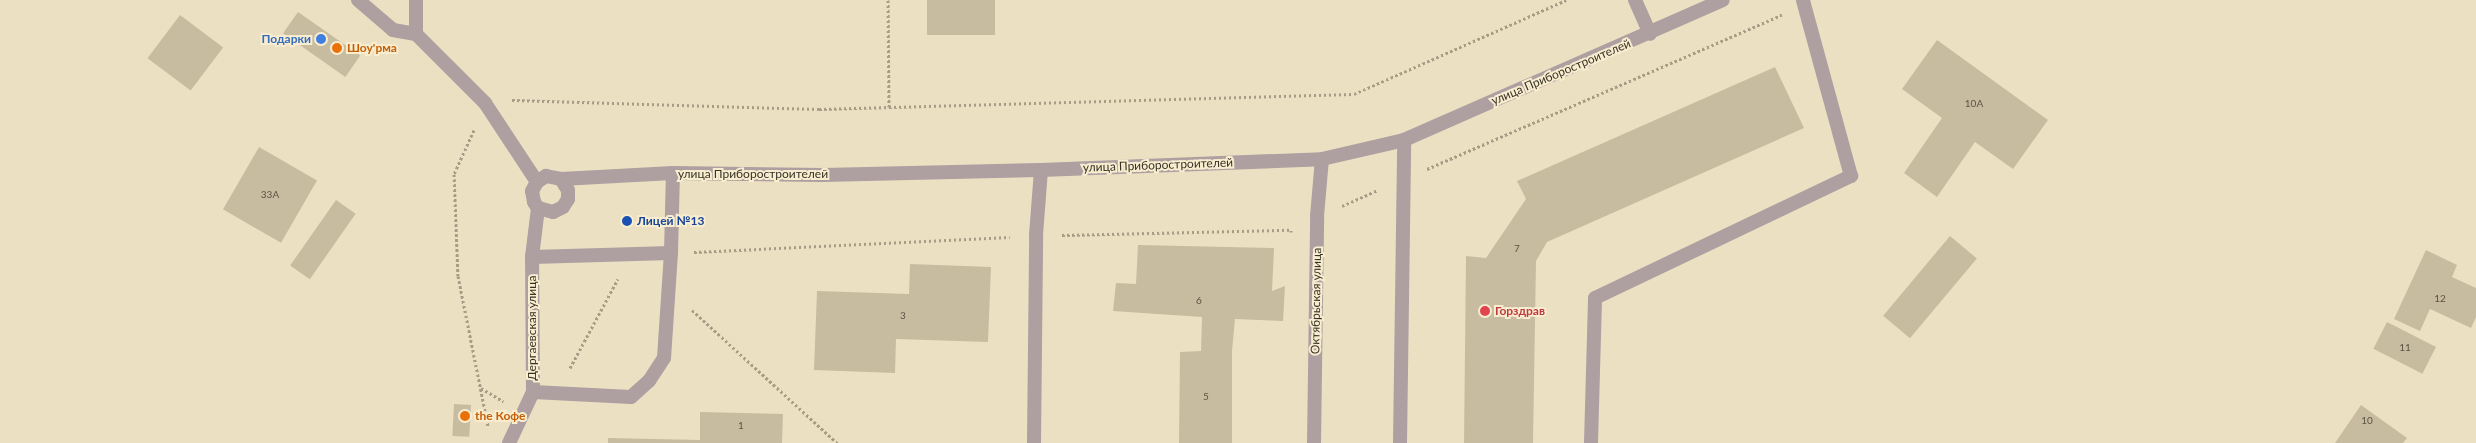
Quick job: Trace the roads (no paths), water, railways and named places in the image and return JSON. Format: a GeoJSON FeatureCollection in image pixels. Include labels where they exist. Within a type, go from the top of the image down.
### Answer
{"type":"FeatureCollection","features":[{"type":"Feature","properties":{"kind":"street"},"geometry":{"type":"LineString","coordinates":[[358,0],[393,30],[416,34],[485,103],[537,182]]}},
{"type":"Feature","properties":{"kind":"street"},"geometry":{"type":"LineString","coordinates":[[416,0],[416,34]]}},
{"type":"Feature","properties":{"kind":"street"},"geometry":{"type":"LineString","coordinates":[[1635,0],[1650,34]]}},
{"type":"Feature","properties":{"kind":"street","name":"улица Приборостроителей"},"geometry":{"type":"LineString","coordinates":[[560,179],[674,173],[823,175],[1041,170],[1322,159],[1404,140],[1724,0]]}},
{"type":"Feature","properties":{"kind":"street"},"geometry":{"type":"LineString","coordinates":[[1591,443],[1595,298],[1851,176],[1804,2]]}},
{"type":"Feature","properties":{"kind":"street"},"geometry":{"type":"LineString","coordinates":[[1400,443],[1404,140]]}},
{"type":"Feature","properties":{"kind":"street","name":"Октябрьская улица"},"geometry":{"type":"LineString","coordinates":[[1314,443],[1317,216],[1322,159]]}},
{"type":"Feature","properties":{"kind":"street"},"geometry":{"type":"LineString","coordinates":[[1034,443],[1036,235],[1041,170]]}},
{"type":"Feature","properties":{"kind":"street"},"geometry":{"type":"LineString","coordinates":[[533,392],[631,397],[649,382],[664,358],[674,173]]}},
{"type":"Feature","properties":{"kind":"street"},"geometry":{"type":"LineString","coordinates":[[546,176],[560,179],[568,190],[568,199],[563,207],[553,212],[538,208],[534,202],[532,191],[537,182],[546,176]]}},
{"type":"Feature","properties":{"kind":"street","name":"Дергаевская улица"},"geometry":{"type":"LineString","coordinates":[[509,443],[533,392],[532,257],[538,208]]}},
{"type":"Feature","properties":{"kind":"street"},"geometry":{"type":"LineString","coordinates":[[532,257],[671,253]]}},
{"type":"Feature","properties":{"kind":"place","name":"Подарки"},"geometry":{"type":"Point","coordinates":[321,39]}},
{"type":"Feature","properties":{"kind":"place","name":"Шоу'рма"},"geometry":{"type":"Point","coordinates":[337,48]}},
{"type":"Feature","properties":{"kind":"place","name":"Лицей №13"},"geometry":{"type":"Point","coordinates":[627,221]}},
{"type":"Feature","properties":{"kind":"place","name":"Горздрав"},"geometry":{"type":"Point","coordinates":[1485,311]}},
{"type":"Feature","properties":{"kind":"place","name":"the Кофе"},"geometry":{"type":"Point","coordinates":[465,416]}}]}
